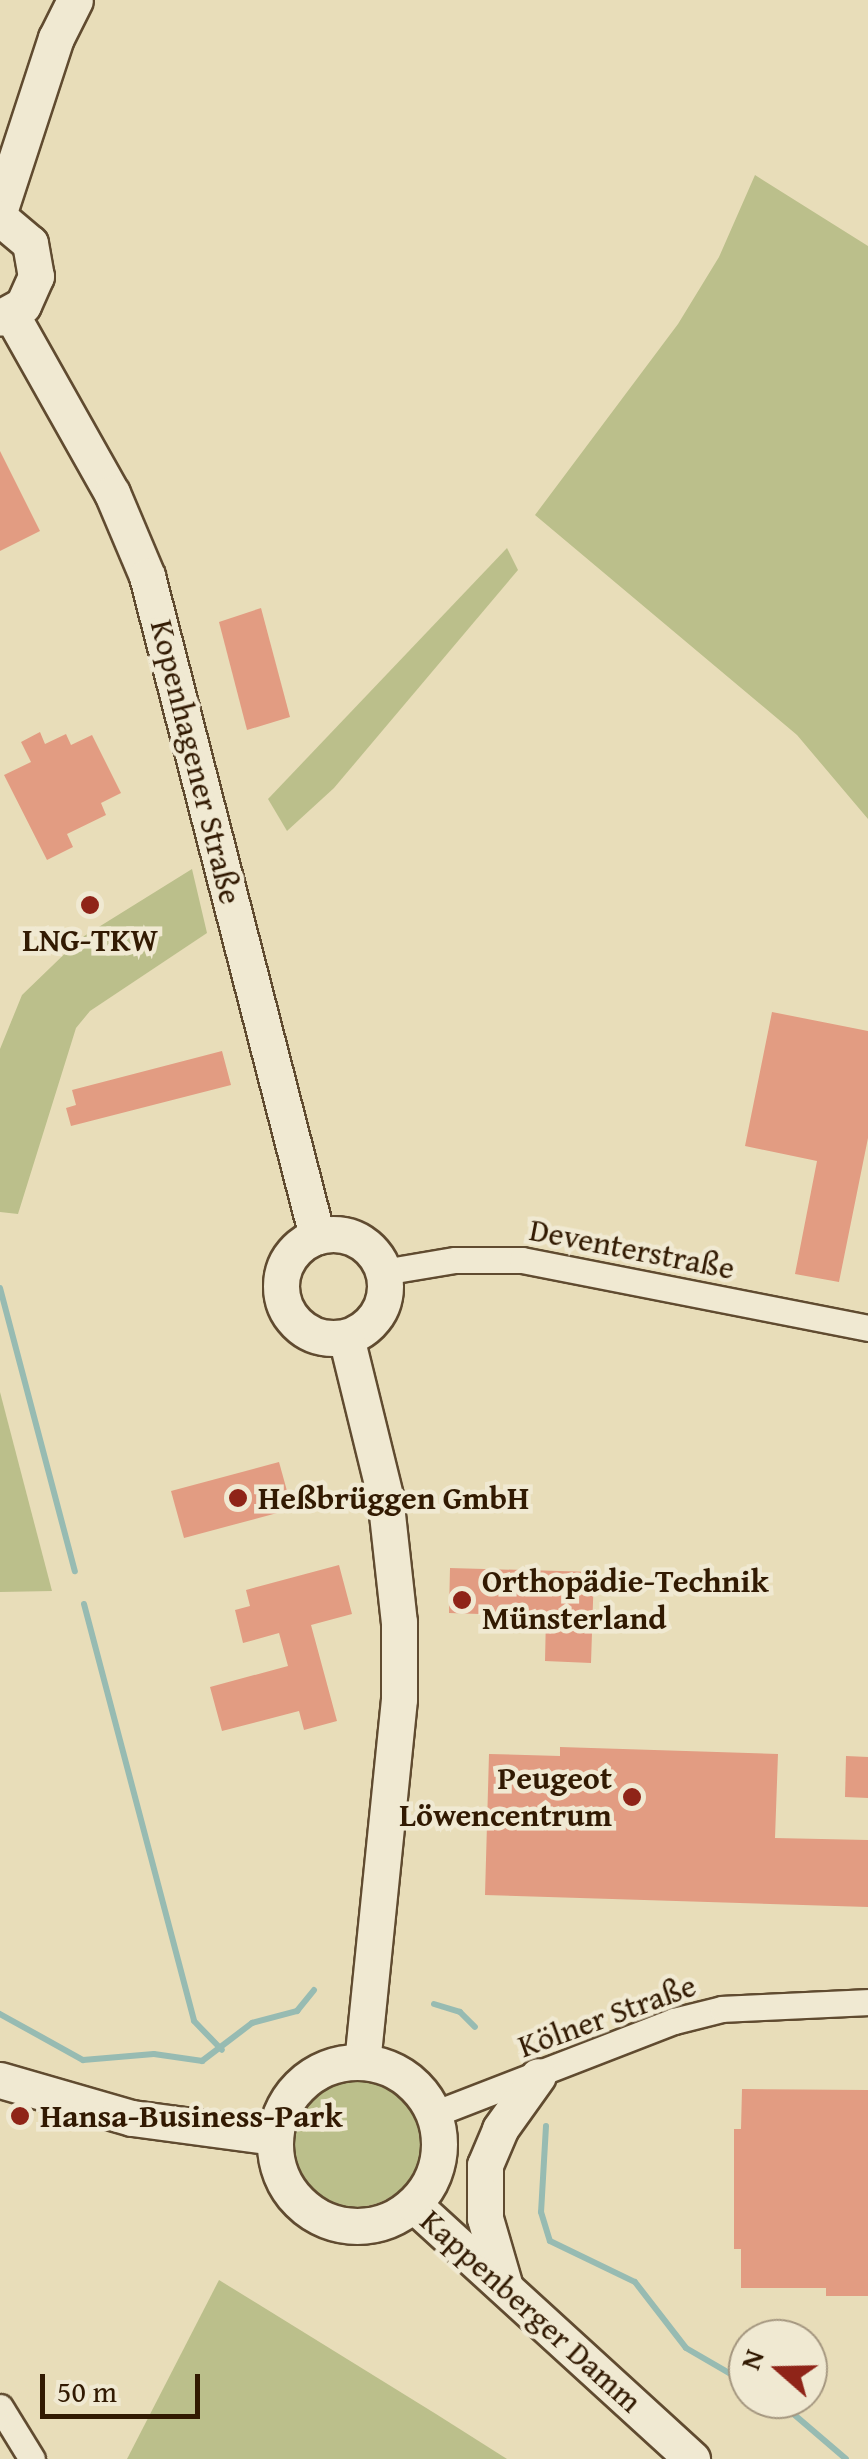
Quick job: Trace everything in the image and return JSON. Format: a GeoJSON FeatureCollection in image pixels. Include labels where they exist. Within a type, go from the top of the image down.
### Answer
{"type":"FeatureCollection","features":[{"type":"Feature","properties":{"kind":"main road"},"geometry":{"type":"LineString","coordinates":[[0,209],[56,38],[75,0]]}},
{"type":"Feature","properties":{"kind":"main road"},"geometry":{"type":"LineString","coordinates":[[0,218],[20,229],[36,259],[32,292],[6,316]]}},
{"type":"Feature","properties":{"kind":"main road","name":"Kopenhagener Straße"},"geometry":{"type":"LineString","coordinates":[[6,316],[112,493],[146,576],[316,1236]]}},
{"type":"Feature","properties":{"kind":"main road"},"geometry":{"type":"LineString","coordinates":[[316,1236],[356,1239],[383,1272],[381,1306],[346,1336],[310,1334],[296,1323],[280,1292],[286,1260],[316,1236]]}},
{"type":"Feature","properties":{"kind":"main road"},"geometry":{"type":"LineString","coordinates":[[346,1336],[385,1496],[400,1622],[399,1699],[362,2061]]}},
{"type":"Feature","properties":{"kind":"main road"},"geometry":{"type":"LineString","coordinates":[[362,2061],[406,2077],[434,2114],[437,2162],[413,2204],[362,2227],[334,2224],[288,2191],[274,2136],[294,2090],[336,2064],[362,2061]]}},
{"type":"Feature","properties":{"kind":"main road"},"geometry":{"type":"LineString","coordinates":[[504,2287],[484,2218],[485,2166],[500,2129],[538,2076]]}},
{"type":"Feature","properties":{"kind":"main road"},"geometry":{"type":"LineString","coordinates":[[0,2080],[132,2118],[274,2136]]}},
{"type":"Feature","properties":{"kind":"main road","name":"Kappenberger Damm"},"geometry":{"type":"LineString","coordinates":[[413,2204],[692,2459]]}},
{"type":"Feature","properties":{"kind":"street","name":"Deventerstraße"},"geometry":{"type":"LineString","coordinates":[[383,1272],[455,1260],[522,1260],[868,1328]]}},
{"type":"Feature","properties":{"kind":"street","name":"Kölner Straße"},"geometry":{"type":"LineString","coordinates":[[434,2114],[538,2076],[612,2043],[722,2009],[868,2002]]}},
{"type":"Feature","properties":{"kind":"street"},"geometry":{"type":"LineString","coordinates":[[0,2407],[32,2459]]}},
{"type":"Feature","properties":{"kind":"green space"},"geometry":{"type":"Polygon","coordinates":[[[755,175],[868,246],[868,819],[797,735],[535,515],[678,324],[719,257],[755,175]]]}},
{"type":"Feature","properties":{"kind":"green space"},"geometry":{"type":"Polygon","coordinates":[[[507,548],[518,570],[334,788],[287,831],[268,799],[507,548]]]}},
{"type":"Feature","properties":{"kind":"green space"},"geometry":{"type":"Polygon","coordinates":[[[192,869],[207,933],[90,1011],[76,1028],[18,1214],[0,1212],[0,1049],[22,995],[81,938],[192,869]]]}},
{"type":"Feature","properties":{"kind":"green space"},"geometry":{"type":"Polygon","coordinates":[[[0,1392],[52,1591],[0,1592],[0,1392]]]}},
{"type":"Feature","properties":{"kind":"green space"},"geometry":{"type":"Polygon","coordinates":[[[355,2073],[380,2079],[402,2093],[416,2115],[422,2140],[416,2165],[402,2187],[380,2201],[355,2207],[330,2201],[308,2187],[294,2165],[288,2140],[294,2115],[308,2093],[330,2079],[355,2073]]]}},
{"type":"Feature","properties":{"kind":"green space"},"geometry":{"type":"Polygon","coordinates":[[[219,2280],[436,2414],[507,2459],[127,2459],[219,2280]]]}},
{"type":"Feature","properties":{"kind":"building"},"geometry":{"type":"Polygon","coordinates":[[[0,451],[40,531],[0,551],[0,451]]]}},
{"type":"Feature","properties":{"kind":"building"},"geometry":{"type":"Polygon","coordinates":[[[261,608],[290,717],[247,730],[219,622],[261,608]]]}},
{"type":"Feature","properties":{"kind":"building"},"geometry":{"type":"Polygon","coordinates":[[[40,732],[45,744],[66,734],[71,745],[92,735],[121,793],[101,803],[106,815],[67,834],[73,847],[47,860],[4,775],[31,762],[21,742],[40,732]]]}},
{"type":"Feature","properties":{"kind":"building"},"geometry":{"type":"Polygon","coordinates":[[[772,1012],[868,1031],[868,1138],[839,1282],[795,1274],[817,1161],[745,1146],[772,1012]]]}},
{"type":"Feature","properties":{"kind":"building"},"geometry":{"type":"Polygon","coordinates":[[[222,1051],[231,1085],[71,1126],[66,1108],[76,1105],[72,1090],[222,1051]]]}},
{"type":"Feature","properties":{"kind":"building","name":"Heßbrüggen GmbH"},"geometry":{"type":"Polygon","coordinates":[[[279,1462],[292,1509],[184,1538],[171,1491],[279,1462]]]}},
{"type":"Feature","properties":{"kind":"building"},"geometry":{"type":"Polygon","coordinates":[[[339,1565],[352,1614],[311,1625],[337,1721],[304,1730],[299,1711],[222,1731],[210,1687],[288,1666],[279,1633],[243,1643],[235,1610],[250,1606],[246,1590],[339,1565]]]}},
{"type":"Feature","properties":{"kind":"building"},"geometry":{"type":"Polygon","coordinates":[[[450,1568],[594,1572],[591,1663],[545,1661],[546,1616],[449,1613],[450,1568]]]}},
{"type":"Feature","properties":{"kind":"building","name":"Peugeot Löwencentrum"},"geometry":{"type":"Polygon","coordinates":[[[560,1747],[778,1754],[775,1838],[868,1840],[868,1907],[485,1895],[489,1754],[560,1756],[560,1747]]]}},
{"type":"Feature","properties":{"kind":"building"},"geometry":{"type":"Polygon","coordinates":[[[846,1756],[868,1757],[868,1798],[845,1797],[846,1756]]]}},
{"type":"Feature","properties":{"kind":"building"},"geometry":{"type":"Polygon","coordinates":[[[742,2089],[868,2090],[868,2296],[826,2296],[826,2288],[741,2288],[741,2249],[734,2249],[734,2129],[741,2129],[742,2089]]]}},
{"type":"Feature","properties":{"kind":"waterway"},"geometry":{"type":"LineString","coordinates":[[0,1288],[75,1571]]}},
{"type":"Feature","properties":{"kind":"waterway"},"geometry":{"type":"LineString","coordinates":[[84,1604],[194,2021],[222,2050]]}},
{"type":"Feature","properties":{"kind":"waterway"},"geometry":{"type":"LineString","coordinates":[[0,2014],[83,2060],[154,2054],[202,2061],[252,2023],[297,2011],[314,1990]]}},
{"type":"Feature","properties":{"kind":"waterway"},"geometry":{"type":"LineString","coordinates":[[434,2004],[460,2012],[475,2027]]}},
{"type":"Feature","properties":{"kind":"waterway"},"geometry":{"type":"LineString","coordinates":[[546,2126],[541,2212],[550,2241],[635,2282],[686,2348],[728,2372]]}},
{"type":"Feature","properties":{"kind":"waterway"},"geometry":{"type":"LineString","coordinates":[[799,2419],[846,2459]]}},
{"type":"Feature","properties":{"kind":"place","name":"LNG-TKW"},"geometry":{"type":"Point","coordinates":[90,905]}},
{"type":"Feature","properties":{"kind":"place","name":"Heßbrüggen GmbH"},"geometry":{"type":"Point","coordinates":[238,1498]}},
{"type":"Feature","properties":{"kind":"place","name":"Orthopädie-Technik Münsterland"},"geometry":{"type":"Point","coordinates":[462,1600]}},
{"type":"Feature","properties":{"kind":"place","name":"Peugeot Löwencentrum"},"geometry":{"type":"Point","coordinates":[632,1797]}},
{"type":"Feature","properties":{"kind":"place","name":"Hansa-Business-Park"},"geometry":{"type":"Point","coordinates":[20,2116]}}]}
